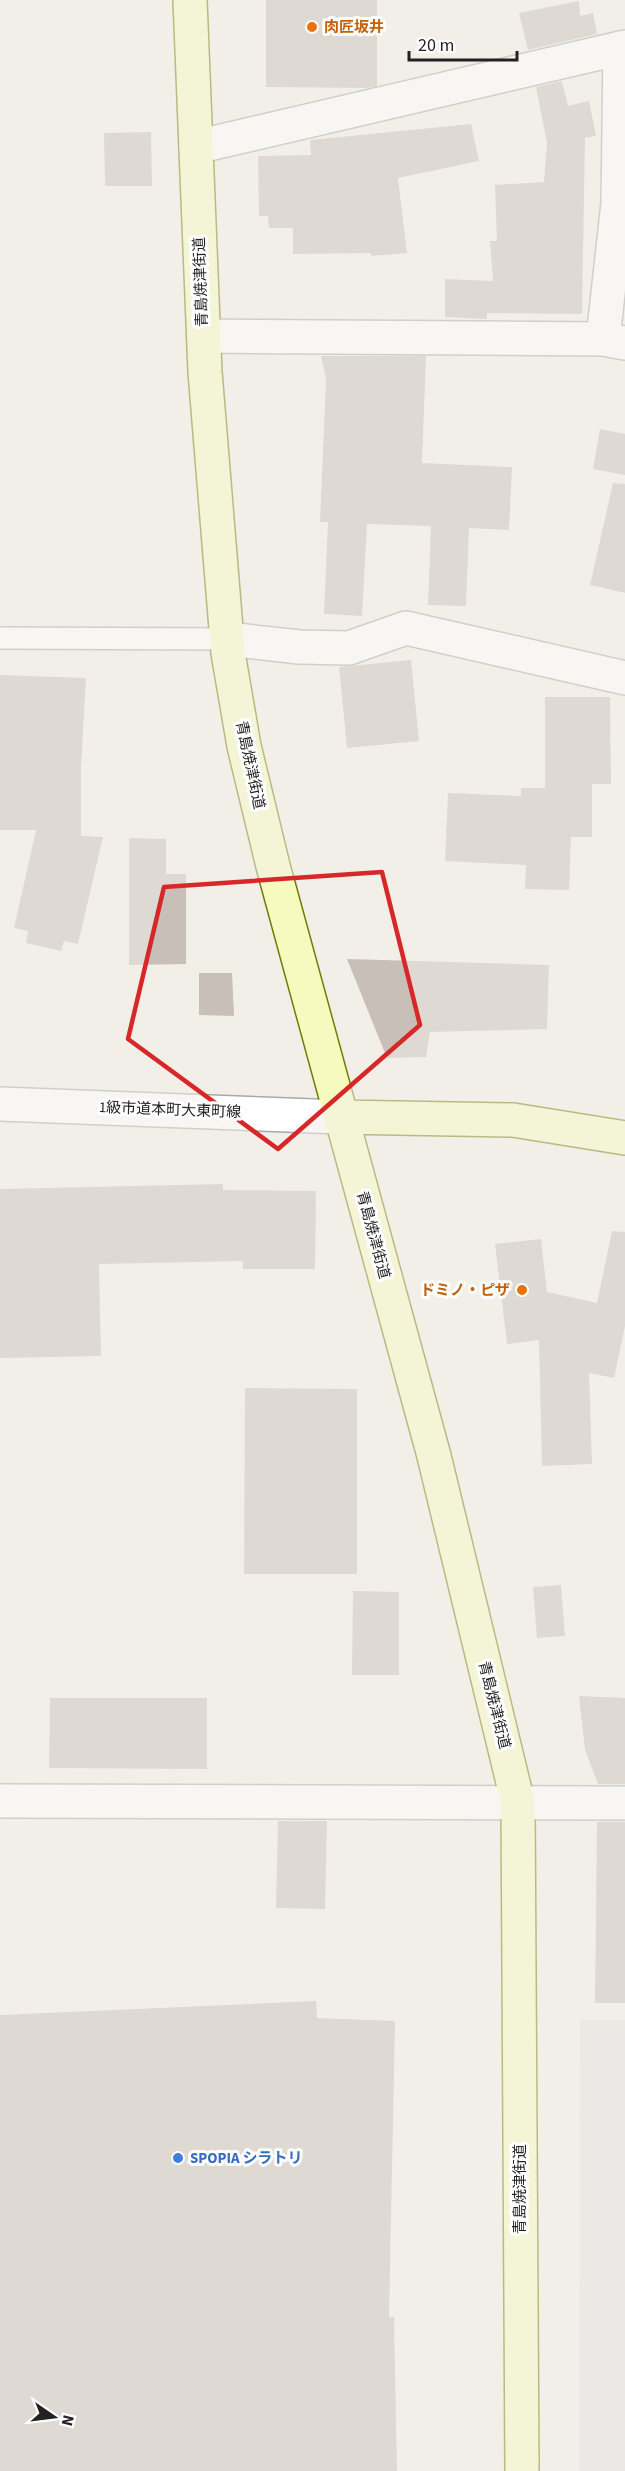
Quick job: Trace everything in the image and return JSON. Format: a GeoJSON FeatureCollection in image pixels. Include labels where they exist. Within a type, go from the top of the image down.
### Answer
{"type":"FeatureCollection","features":[{"type":"Feature","properties":{"kind":"main road","name":"青島焼津街道"},"geometry":{"type":"LineString","coordinates":[[190,0],[204,336],[227,639],[244,746],[340,1117],[434,1456],[518,1803],[522,2471]]}},
{"type":"Feature","properties":{"kind":"main road"},"geometry":{"type":"LineString","coordinates":[[340,1117],[513,1120],[625,1138]]}},
{"type":"Feature","properties":{"kind":"street"},"geometry":{"type":"LineString","coordinates":[[196,147],[623,47],[614,341],[204,336]]}},
{"type":"Feature","properties":{"kind":"street"},"geometry":{"type":"LineString","coordinates":[[227,639],[299,647],[349,648],[406,628],[625,678]]}},
{"type":"Feature","properties":{"kind":"street","name":"1級市道本町大東町線"},"geometry":{"type":"LineString","coordinates":[[0,1104],[340,1117]]}},
{"type":"Feature","properties":{"kind":"street"},"geometry":{"type":"LineString","coordinates":[[0,1801],[625,1803]]}},
{"type":"Feature","properties":{"kind":"lane"},"geometry":{"type":"LineString","coordinates":[[0,638],[227,639]]}},
{"type":"Feature","properties":{"kind":"highlighted area"},"geometry":{"type":"Polygon","coordinates":[[[382,872],[420,1025],[278,1149],[128,1039],[164,887],[382,872]]]}},
{"type":"Feature","properties":{"kind":"shaded area"},"geometry":{"type":"Polygon","coordinates":[[[580,2020],[625,2020],[625,2471],[579,2471],[580,2020]]]}},
{"type":"Feature","properties":{"kind":"building"},"geometry":{"type":"Polygon","coordinates":[[[266,0],[377,0],[377,86],[368,88],[266,87],[266,0]]]}},
{"type":"Feature","properties":{"kind":"building"},"geometry":{"type":"Polygon","coordinates":[[[579,1],[580,16],[593,13],[597,34],[528,50],[519,13],[579,1]]]}},
{"type":"Feature","properties":{"kind":"building"},"geometry":{"type":"Polygon","coordinates":[[[562,81],[568,106],[589,101],[596,136],[585,138],[582,314],[487,313],[487,319],[445,317],[445,279],[493,281],[490,241],[497,241],[495,185],[544,182],[547,143],[536,87],[562,81]]]}},
{"type":"Feature","properties":{"kind":"building"},"geometry":{"type":"Polygon","coordinates":[[[471,124],[479,161],[398,178],[407,253],[371,256],[371,253],[293,254],[293,228],[269,228],[268,216],[259,216],[258,156],[311,155],[310,140],[471,124]]]}},
{"type":"Feature","properties":{"kind":"building"},"geometry":{"type":"Polygon","coordinates":[[[151,132],[152,186],[105,186],[104,133],[151,132]]]}},
{"type":"Feature","properties":{"kind":"building"},"geometry":{"type":"Polygon","coordinates":[[[321,356],[426,356],[422,463],[512,467],[509,530],[469,528],[466,606],[428,605],[431,526],[367,524],[362,616],[324,614],[328,522],[320,522],[326,379],[321,356]]]}},
{"type":"Feature","properties":{"kind":"building"},"geometry":{"type":"Polygon","coordinates":[[[600,429],[625,434],[625,475],[593,469],[600,429]]]}},
{"type":"Feature","properties":{"kind":"building"},"geometry":{"type":"Polygon","coordinates":[[[613,483],[625,484],[625,593],[590,585],[613,483]]]}},
{"type":"Feature","properties":{"kind":"building"},"geometry":{"type":"Polygon","coordinates":[[[411,660],[419,741],[347,748],[339,667],[411,660]]]}},
{"type":"Feature","properties":{"kind":"building"},"geometry":{"type":"Polygon","coordinates":[[[0,675],[86,678],[81,767],[81,836],[103,837],[78,944],[64,941],[61,951],[26,943],[28,931],[14,928],[36,830],[0,830],[0,675]]]}},
{"type":"Feature","properties":{"kind":"building"},"geometry":{"type":"Polygon","coordinates":[[[545,697],[610,697],[611,784],[592,784],[592,837],[571,837],[569,890],[525,889],[526,865],[445,861],[448,793],[521,796],[521,788],[545,788],[545,697]]]}},
{"type":"Feature","properties":{"kind":"building"},"geometry":{"type":"Polygon","coordinates":[[[129,838],[166,839],[166,874],[186,874],[186,964],[129,965],[129,838]]]}},
{"type":"Feature","properties":{"kind":"building"},"geometry":{"type":"Polygon","coordinates":[[[347,959],[549,965],[547,1029],[430,1032],[426,1057],[387,1058],[347,959]]]}},
{"type":"Feature","properties":{"kind":"building"},"geometry":{"type":"Polygon","coordinates":[[[199,973],[232,973],[234,1016],[199,1015],[199,973]]]}},
{"type":"Feature","properties":{"kind":"building"},"geometry":{"type":"Polygon","coordinates":[[[223,1184],[223,1190],[316,1191],[315,1269],[243,1269],[243,1261],[99,1264],[101,1356],[0,1358],[0,1189],[223,1184]]]}},
{"type":"Feature","properties":{"kind":"building"},"geometry":{"type":"Polygon","coordinates":[[[612,1231],[625,1232],[625,1326],[614,1378],[589,1373],[592,1464],[542,1466],[539,1340],[507,1344],[495,1244],[541,1239],[547,1292],[597,1303],[612,1231]]]}},
{"type":"Feature","properties":{"kind":"building"},"geometry":{"type":"Polygon","coordinates":[[[245,1388],[357,1389],[357,1574],[244,1574],[245,1388]]]}},
{"type":"Feature","properties":{"kind":"building"},"geometry":{"type":"Polygon","coordinates":[[[561,1585],[565,1636],[537,1638],[533,1587],[561,1585]]]}},
{"type":"Feature","properties":{"kind":"building"},"geometry":{"type":"Polygon","coordinates":[[[353,1591],[399,1592],[399,1675],[352,1675],[353,1591]]]}},
{"type":"Feature","properties":{"kind":"building"},"geometry":{"type":"Polygon","coordinates":[[[579,1696],[625,1698],[625,1784],[598,1784],[585,1750],[579,1696]]]}},
{"type":"Feature","properties":{"kind":"building"},"geometry":{"type":"Polygon","coordinates":[[[50,1698],[207,1698],[207,1769],[49,1768],[50,1698]]]}},
{"type":"Feature","properties":{"kind":"building"},"geometry":{"type":"Polygon","coordinates":[[[278,1821],[327,1821],[325,1909],[276,1908],[278,1821]]]}},
{"type":"Feature","properties":{"kind":"building"},"geometry":{"type":"Polygon","coordinates":[[[597,1822],[625,1822],[625,2003],[595,2003],[597,1822]]]}},
{"type":"Feature","properties":{"kind":"building"},"geometry":{"type":"Polygon","coordinates":[[[316,2001],[317,2018],[395,2021],[389,2317],[394,2317],[397,2471],[0,2471],[0,2015],[316,2001]]]}},
{"type":"Feature","properties":{"kind":"place","name":"肉匠坂井"},"geometry":{"type":"Point","coordinates":[312,27]}},
{"type":"Feature","properties":{"kind":"place","name":"ドミノ・ピザ"},"geometry":{"type":"Point","coordinates":[522,1290]}},
{"type":"Feature","properties":{"kind":"place","name":"SPOPIA シラトリ"},"geometry":{"type":"Point","coordinates":[178,2158]}}]}
